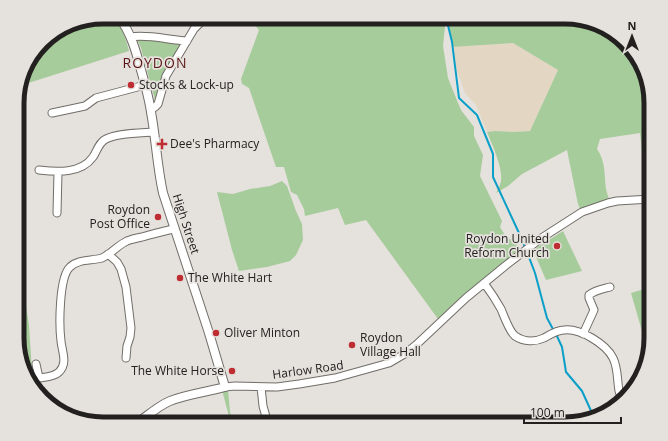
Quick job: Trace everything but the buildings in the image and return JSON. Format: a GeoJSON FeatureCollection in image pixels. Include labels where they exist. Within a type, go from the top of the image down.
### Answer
{"type":"FeatureCollection","features":[{"type":"Feature","properties":{"kind":"main road","name":"High Street"},"geometry":{"type":"LineString","coordinates":[[123,24],[131,37],[138,58],[151,110],[160,179],[165,200],[196,292],[225,388]]}},
{"type":"Feature","properties":{"kind":"main road"},"geometry":{"type":"LineString","coordinates":[[146,417],[169,402],[182,397],[225,388]]}},
{"type":"Feature","properties":{"kind":"street"},"geometry":{"type":"LineString","coordinates":[[151,110],[158,104],[166,76],[186,41],[199,24]]}},
{"type":"Feature","properties":{"kind":"street"},"geometry":{"type":"LineString","coordinates":[[131,37],[138,36],[186,41]]}},
{"type":"Feature","properties":{"kind":"street"},"geometry":{"type":"LineString","coordinates":[[52,113],[85,106],[96,98],[145,85]]}},
{"type":"Feature","properties":{"kind":"street"},"geometry":{"type":"LineString","coordinates":[[39,170],[58,172],[72,170],[89,162],[105,139],[132,133],[154,132]]}},
{"type":"Feature","properties":{"kind":"street"},"geometry":{"type":"LineString","coordinates":[[57,213],[58,172]]}},
{"type":"Feature","properties":{"kind":"street","name":"Harlow Road"},"geometry":{"type":"LineString","coordinates":[[225,388],[235,386],[287,386],[335,378],[389,363],[416,345],[466,298],[540,239],[582,212],[617,201],[644,199]]}},
{"type":"Feature","properties":{"kind":"street"},"geometry":{"type":"LineString","coordinates":[[36,364],[39,378],[52,376],[58,373],[64,365],[61,341],[60,310],[63,280],[65,273],[70,266],[79,262],[103,257],[128,240],[174,229]]}},
{"type":"Feature","properties":{"kind":"street"},"geometry":{"type":"LineString","coordinates":[[108,254],[117,262],[121,269],[126,287],[131,328],[130,337],[126,346],[126,358]]}},
{"type":"Feature","properties":{"kind":"street"},"geometry":{"type":"LineString","coordinates":[[484,283],[500,308],[514,335],[523,340],[533,341],[543,339],[554,332],[564,330],[576,331],[603,346],[612,356],[616,364],[620,394]]}},
{"type":"Feature","properties":{"kind":"street"},"geometry":{"type":"LineString","coordinates":[[583,334],[594,310],[589,295],[600,289],[610,287]]}},
{"type":"Feature","properties":{"kind":"street"},"geometry":{"type":"LineString","coordinates":[[262,387],[263,406],[266,417]]}},
{"type":"Feature","properties":{"kind":"shaded area"},"geometry":{"type":"Polygon","coordinates":[[[513,43],[558,70],[530,131],[487,132],[476,105],[465,93],[456,68],[452,47],[513,43]]]}},
{"type":"Feature","properties":{"kind":"shaded area"},"geometry":{"type":"Polygon","coordinates":[[[170,414],[171,417],[160,417],[170,414]]]}},
{"type":"Feature","properties":{"kind":"green space"},"geometry":{"type":"Polygon","coordinates":[[[103,24],[118,24],[129,51],[27,84],[28,77],[40,55],[55,40],[73,30],[82,27],[103,24]]]}},
{"type":"Feature","properties":{"kind":"green space"},"geometry":{"type":"Polygon","coordinates":[[[254,24],[444,24],[443,46],[448,78],[461,110],[474,127],[474,136],[483,155],[480,176],[502,221],[500,227],[506,237],[516,242],[521,253],[467,294],[438,319],[366,220],[345,225],[338,208],[305,216],[304,209],[297,195],[291,192],[284,167],[276,167],[249,88],[242,84],[241,79],[259,30],[254,24]]]}},
{"type":"Feature","properties":{"kind":"green space"},"geometry":{"type":"Polygon","coordinates":[[[448,24],[565,24],[586,27],[609,37],[612,40],[612,56],[629,56],[640,77],[644,97],[644,171],[640,133],[600,139],[597,149],[603,163],[606,189],[610,201],[581,211],[578,204],[567,150],[522,174],[508,186],[496,193],[500,186],[501,176],[497,156],[487,132],[530,131],[558,70],[513,43],[452,47],[448,24]]]}},
{"type":"Feature","properties":{"kind":"green space"},"geometry":{"type":"Polygon","coordinates":[[[137,39],[181,43],[182,45],[166,69],[161,80],[156,100],[137,39]]]}},
{"type":"Feature","properties":{"kind":"green space"},"geometry":{"type":"Polygon","coordinates":[[[282,181],[287,186],[302,224],[303,240],[296,255],[290,261],[267,267],[239,271],[217,192],[233,194],[250,189],[270,186],[282,181]]]}},
{"type":"Feature","properties":{"kind":"green space"},"geometry":{"type":"Polygon","coordinates":[[[563,231],[582,271],[546,280],[533,250],[563,231]]]}},
{"type":"Feature","properties":{"kind":"green space"},"geometry":{"type":"Polygon","coordinates":[[[644,289],[644,338],[631,293],[644,289]]]}},
{"type":"Feature","properties":{"kind":"green space"},"geometry":{"type":"Polygon","coordinates":[[[24,293],[29,325],[32,372],[25,349],[24,293]]]}},
{"type":"Feature","properties":{"kind":"green space"},"geometry":{"type":"Polygon","coordinates":[[[228,389],[231,417],[229,417],[222,390],[228,389]]]}},
{"type":"Feature","properties":{"kind":"waterway"},"geometry":{"type":"LineString","coordinates":[[448,24],[452,42],[459,98],[477,115],[493,154],[493,177],[525,248]]}},
{"type":"Feature","properties":{"kind":"waterway"},"geometry":{"type":"LineString","coordinates":[[527,252],[535,273],[547,318],[554,331]]}},
{"type":"Feature","properties":{"kind":"waterway"},"geometry":{"type":"LineString","coordinates":[[556,334],[562,347],[566,372],[582,391],[592,413]]}},
{"type":"Feature","properties":{"kind":"place","name":"Stocks & Lock-up"},"geometry":{"type":"Point","coordinates":[131,85]}},
{"type":"Feature","properties":{"kind":"place","name":"Dee's Pharmacy"},"geometry":{"type":"Point","coordinates":[162,144]}},
{"type":"Feature","properties":{"kind":"place","name":"Roydon Post Office"},"geometry":{"type":"Point","coordinates":[158,217]}},
{"type":"Feature","properties":{"kind":"place","name":"Roydon United Reform Church"},"geometry":{"type":"Point","coordinates":[557,246]}},
{"type":"Feature","properties":{"kind":"place","name":"The White Hart"},"geometry":{"type":"Point","coordinates":[180,278]}},
{"type":"Feature","properties":{"kind":"place","name":"Oliver Minton"},"geometry":{"type":"Point","coordinates":[216,333]}},
{"type":"Feature","properties":{"kind":"place","name":"Roydon Village Hall"},"geometry":{"type":"Point","coordinates":[352,345]}},
{"type":"Feature","properties":{"kind":"place","name":"The White Horse"},"geometry":{"type":"Point","coordinates":[232,371]}},
{"type":"Feature","properties":{"kind":"district","name":"ROYDON"},"geometry":{"type":"Point","coordinates":[155,63]}}]}
